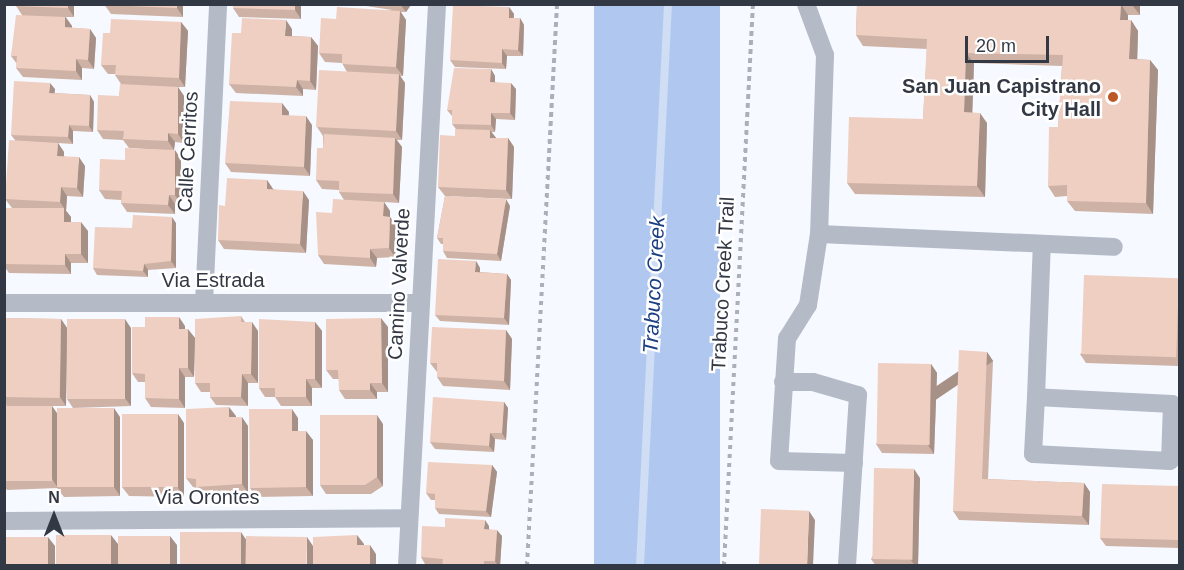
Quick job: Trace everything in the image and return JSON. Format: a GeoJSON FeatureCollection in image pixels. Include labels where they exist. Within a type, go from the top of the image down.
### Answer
{"type":"FeatureCollection","features":[{"type":"Feature","properties":{"kind":"street","name":"Calle Cerritos"},"geometry":{"type":"LineString","coordinates":[[204,303],[218,4]]}},
{"type":"Feature","properties":{"kind":"street","name":"Camino Valverde"},"geometry":{"type":"LineString","coordinates":[[407,566],[437,4]]}},
{"type":"Feature","properties":{"kind":"street"},"geometry":{"type":"LineString","coordinates":[[806,4],[825,55],[819,234],[808,305],[787,338],[779,461],[854,463]]}},
{"type":"Feature","properties":{"kind":"street"},"geometry":{"type":"LineString","coordinates":[[819,234],[1114,247]]}},
{"type":"Feature","properties":{"kind":"street"},"geometry":{"type":"LineString","coordinates":[[1036,397],[1172,404],[1170,461],[1033,454],[1042,244]]}},
{"type":"Feature","properties":{"kind":"street","name":"Via Estrada"},"geometry":{"type":"LineString","coordinates":[[4,303],[421,303]]}},
{"type":"Feature","properties":{"kind":"street"},"geometry":{"type":"LineString","coordinates":[[783,382],[813,382],[858,395],[847,566]]}},
{"type":"Feature","properties":{"kind":"street","name":"Via Orontes"},"geometry":{"type":"LineString","coordinates":[[4,521],[409,518]]}},
{"type":"Feature","properties":{"kind":"path"},"geometry":{"type":"LineString","coordinates":[[527,566],[557,4]]}},
{"type":"Feature","properties":{"kind":"path","name":"Trabuco Creek Trail"},"geometry":{"type":"LineString","coordinates":[[723,566],[753,4]]}},
{"type":"Feature","properties":{"kind":"shaded area"},"geometry":{"type":"Polygon","coordinates":[[[594,5],[720,5],[720,566],[594,566],[594,5]]]}},
{"type":"Feature","properties":{"kind":"building"},"geometry":{"type":"Polygon","coordinates":[[[16,4],[68,4],[68,8],[16,6],[16,4]]]}},
{"type":"Feature","properties":{"kind":"building"},"geometry":{"type":"Polygon","coordinates":[[[104,4],[177,4],[177,8],[104,5],[104,4]]]}},
{"type":"Feature","properties":{"kind":"building"},"geometry":{"type":"Polygon","coordinates":[[[233,4],[295,4],[295,10],[233,8],[233,4]]]}},
{"type":"Feature","properties":{"kind":"building","name":"San Juan Capistrano City Hall"},"geometry":{"type":"Polygon","coordinates":[[[857,4],[1121,4],[1120,20],[1131,20],[1129,59],[1150,60],[1146,203],[1067,201],[1067,185],[1048,186],[1049,127],[1058,127],[1063,55],[966,53],[964,112],[980,113],[977,186],[847,183],[849,117],[923,119],[927,39],[856,35],[857,4]]]}},
{"type":"Feature","properties":{"kind":"building"},"geometry":{"type":"Polygon","coordinates":[[[453,5],[509,7],[509,18],[520,18],[518,50],[502,49],[502,63],[450,60],[453,5]]]}},
{"type":"Feature","properties":{"kind":"building"},"geometry":{"type":"Polygon","coordinates":[[[337,7],[400,11],[396,67],[342,64],[342,54],[319,53],[321,18],[336,19],[337,7]]]}},
{"type":"Feature","properties":{"kind":"building"},"geometry":{"type":"Polygon","coordinates":[[[16,15],[65,17],[65,27],[90,29],[88,60],[76,59],[76,71],[16,68],[17,56],[11,56],[16,15]]]}},
{"type":"Feature","properties":{"kind":"building"},"geometry":{"type":"Polygon","coordinates":[[[242,18],[286,20],[285,36],[311,37],[310,81],[297,80],[296,87],[229,84],[232,33],[241,33],[242,18]]]}},
{"type":"Feature","properties":{"kind":"building"},"geometry":{"type":"Polygon","coordinates":[[[111,19],[181,22],[179,78],[115,75],[116,65],[101,65],[103,33],[110,33],[111,19]]]}},
{"type":"Feature","properties":{"kind":"building"},"geometry":{"type":"Polygon","coordinates":[[[454,68],[491,69],[490,82],[511,83],[510,113],[491,113],[491,125],[452,124],[452,110],[447,110],[454,68]]]}},
{"type":"Feature","properties":{"kind":"building"},"geometry":{"type":"Polygon","coordinates":[[[319,70],[399,74],[396,131],[316,127],[319,70]]]}},
{"type":"Feature","properties":{"kind":"building"},"geometry":{"type":"Polygon","coordinates":[[[14,81],[50,83],[49,93],[90,95],[89,126],[69,125],[68,137],[11,135],[14,81]]]}},
{"type":"Feature","properties":{"kind":"building"},"geometry":{"type":"Polygon","coordinates":[[[120,84],[178,87],[178,134],[168,133],[168,141],[123,139],[124,131],[97,130],[98,95],[119,96],[120,84]]]}},
{"type":"Feature","properties":{"kind":"building"},"geometry":{"type":"Polygon","coordinates":[[[230,101],[282,103],[282,115],[306,116],[304,167],[225,163],[230,101]]]}},
{"type":"Feature","properties":{"kind":"building"},"geometry":{"type":"Polygon","coordinates":[[[455,129],[490,130],[490,138],[508,138],[506,190],[438,187],[440,135],[455,136],[455,129]]]}},
{"type":"Feature","properties":{"kind":"building"},"geometry":{"type":"Polygon","coordinates":[[[324,134],[395,138],[393,194],[339,192],[339,181],[316,180],[317,148],[323,148],[324,134]]]}},
{"type":"Feature","properties":{"kind":"building"},"geometry":{"type":"Polygon","coordinates":[[[9,140],[58,143],[57,156],[79,157],[77,188],[61,187],[60,202],[5,199],[9,140]]]}},
{"type":"Feature","properties":{"kind":"building"},"geometry":{"type":"Polygon","coordinates":[[[125,148],[175,150],[175,195],[169,195],[168,205],[121,203],[122,191],[99,190],[100,159],[125,160],[125,148]]]}},
{"type":"Feature","properties":{"kind":"building"},"geometry":{"type":"Polygon","coordinates":[[[227,178],[267,180],[267,189],[303,191],[300,244],[218,240],[219,205],[225,206],[227,178]]]}},
{"type":"Feature","properties":{"kind":"building"},"geometry":{"type":"Polygon","coordinates":[[[445,196],[506,199],[497,254],[443,251],[443,238],[437,238],[445,196]]]}},
{"type":"Feature","properties":{"kind":"building"},"geometry":{"type":"Polygon","coordinates":[[[333,199],[384,202],[383,216],[390,217],[389,248],[370,249],[370,258],[318,255],[316,212],[332,213],[333,199]]]}},
{"type":"Feature","properties":{"kind":"building"},"geometry":{"type":"Polygon","coordinates":[[[6,208],[64,208],[64,222],[81,222],[81,254],[65,254],[65,265],[4,264],[6,208]]]}},
{"type":"Feature","properties":{"kind":"building"},"geometry":{"type":"Polygon","coordinates":[[[133,215],[172,217],[171,261],[144,264],[143,271],[93,268],[95,227],[132,228],[133,215]]]}},
{"type":"Feature","properties":{"kind":"building"},"geometry":{"type":"Polygon","coordinates":[[[438,259],[476,261],[475,272],[507,274],[504,318],[435,315],[438,259]]]}},
{"type":"Feature","properties":{"kind":"building"},"geometry":{"type":"Polygon","coordinates":[[[1084,275],[1179,278],[1176,357],[1081,354],[1084,275]]]}},
{"type":"Feature","properties":{"kind":"building"},"geometry":{"type":"Polygon","coordinates":[[[241,316],[241,322],[252,322],[251,374],[242,374],[241,397],[210,397],[210,383],[195,383],[195,319],[241,316]]]}},
{"type":"Feature","properties":{"kind":"building"},"geometry":{"type":"Polygon","coordinates":[[[145,317],[179,317],[179,329],[188,329],[188,368],[179,368],[179,399],[145,398],[145,374],[132,373],[132,327],[145,327],[145,317]]]}},
{"type":"Feature","properties":{"kind":"building"},"geometry":{"type":"Polygon","coordinates":[[[4,318],[61,319],[60,398],[4,397],[4,318]]]}},
{"type":"Feature","properties":{"kind":"building"},"geometry":{"type":"Polygon","coordinates":[[[381,318],[382,383],[370,383],[370,390],[339,390],[338,370],[326,370],[326,319],[381,318]]]}},
{"type":"Feature","properties":{"kind":"building"},"geometry":{"type":"Polygon","coordinates":[[[67,319],[125,319],[125,399],[67,399],[67,319]]]}},
{"type":"Feature","properties":{"kind":"building"},"geometry":{"type":"Polygon","coordinates":[[[259,319],[315,322],[315,379],[306,379],[306,397],[275,397],[275,388],[259,388],[259,319]]]}},
{"type":"Feature","properties":{"kind":"building"},"geometry":{"type":"Polygon","coordinates":[[[432,327],[506,330],[504,381],[437,377],[437,363],[430,363],[432,327]]]}},
{"type":"Feature","properties":{"kind":"building"},"geometry":{"type":"Polygon","coordinates":[[[959,350],[987,352],[982,479],[1084,483],[1082,516],[953,511],[959,350]]]}},
{"type":"Feature","properties":{"kind":"building"},"geometry":{"type":"Polygon","coordinates":[[[878,363],[931,364],[930,445],[877,444],[878,363]]]}},
{"type":"Feature","properties":{"kind":"building"},"geometry":{"type":"Polygon","coordinates":[[[433,397],[504,402],[502,433],[490,433],[489,446],[430,442],[433,397]]]}},
{"type":"Feature","properties":{"kind":"building"},"geometry":{"type":"Polygon","coordinates":[[[4,406],[52,406],[52,481],[4,481],[4,406]]]}},
{"type":"Feature","properties":{"kind":"building"},"geometry":{"type":"Polygon","coordinates":[[[229,407],[229,417],[242,417],[242,484],[196,487],[196,479],[186,478],[186,409],[229,407]]]}},
{"type":"Feature","properties":{"kind":"building"},"geometry":{"type":"Polygon","coordinates":[[[57,408],[114,408],[114,487],[57,487],[57,408]]]}},
{"type":"Feature","properties":{"kind":"building"},"geometry":{"type":"Polygon","coordinates":[[[249,409],[292,409],[292,431],[306,431],[306,487],[250,488],[249,409]]]}},
{"type":"Feature","properties":{"kind":"building"},"geometry":{"type":"Polygon","coordinates":[[[122,414],[178,414],[178,487],[122,487],[122,414]]]}},
{"type":"Feature","properties":{"kind":"building"},"geometry":{"type":"Polygon","coordinates":[[[320,415],[377,415],[377,477],[365,485],[320,485],[320,415]]]}},
{"type":"Feature","properties":{"kind":"building"},"geometry":{"type":"Polygon","coordinates":[[[428,462],[492,465],[486,511],[435,508],[435,494],[426,493],[428,462]]]}},
{"type":"Feature","properties":{"kind":"building"},"geometry":{"type":"Polygon","coordinates":[[[874,468],[914,469],[912,560],[872,559],[874,468]]]}},
{"type":"Feature","properties":{"kind":"building"},"geometry":{"type":"Polygon","coordinates":[[[1102,484],[1179,486],[1179,540],[1100,538],[1102,484]]]}},
{"type":"Feature","properties":{"kind":"building"},"geometry":{"type":"Polygon","coordinates":[[[761,509],[809,511],[807,566],[759,566],[761,509]]]}},
{"type":"Feature","properties":{"kind":"building"},"geometry":{"type":"Polygon","coordinates":[[[445,518],[485,520],[484,529],[497,530],[495,561],[484,561],[484,566],[442,566],[443,559],[421,557],[422,526],[445,527],[445,518]]]}},
{"type":"Feature","properties":{"kind":"building"},"geometry":{"type":"Polygon","coordinates":[[[180,532],[241,532],[241,566],[180,566],[180,532]]]}},
{"type":"Feature","properties":{"kind":"building"},"geometry":{"type":"Polygon","coordinates":[[[56,535],[111,535],[111,566],[56,566],[56,535]]]}},
{"type":"Feature","properties":{"kind":"building"},"geometry":{"type":"Polygon","coordinates":[[[357,535],[357,545],[370,545],[370,566],[313,566],[313,537],[357,535]]]}},
{"type":"Feature","properties":{"kind":"building"},"geometry":{"type":"Polygon","coordinates":[[[118,536],[170,536],[170,566],[118,566],[118,536]]]}},
{"type":"Feature","properties":{"kind":"building"},"geometry":{"type":"Polygon","coordinates":[[[246,536],[307,537],[306,566],[245,566],[246,536]]]}},
{"type":"Feature","properties":{"kind":"building"},"geometry":{"type":"Polygon","coordinates":[[[4,537],[48,537],[48,566],[4,566],[4,537]]]}},
{"type":"Feature","properties":{"kind":"waterway","name":"Trabuco Creek"},"geometry":{"type":"LineString","coordinates":[[640,566],[668,4]]}},
{"type":"Feature","properties":{"kind":"place","name":"San Juan Capistrano City Hall"},"geometry":{"type":"Point","coordinates":[1113,97]}}]}
